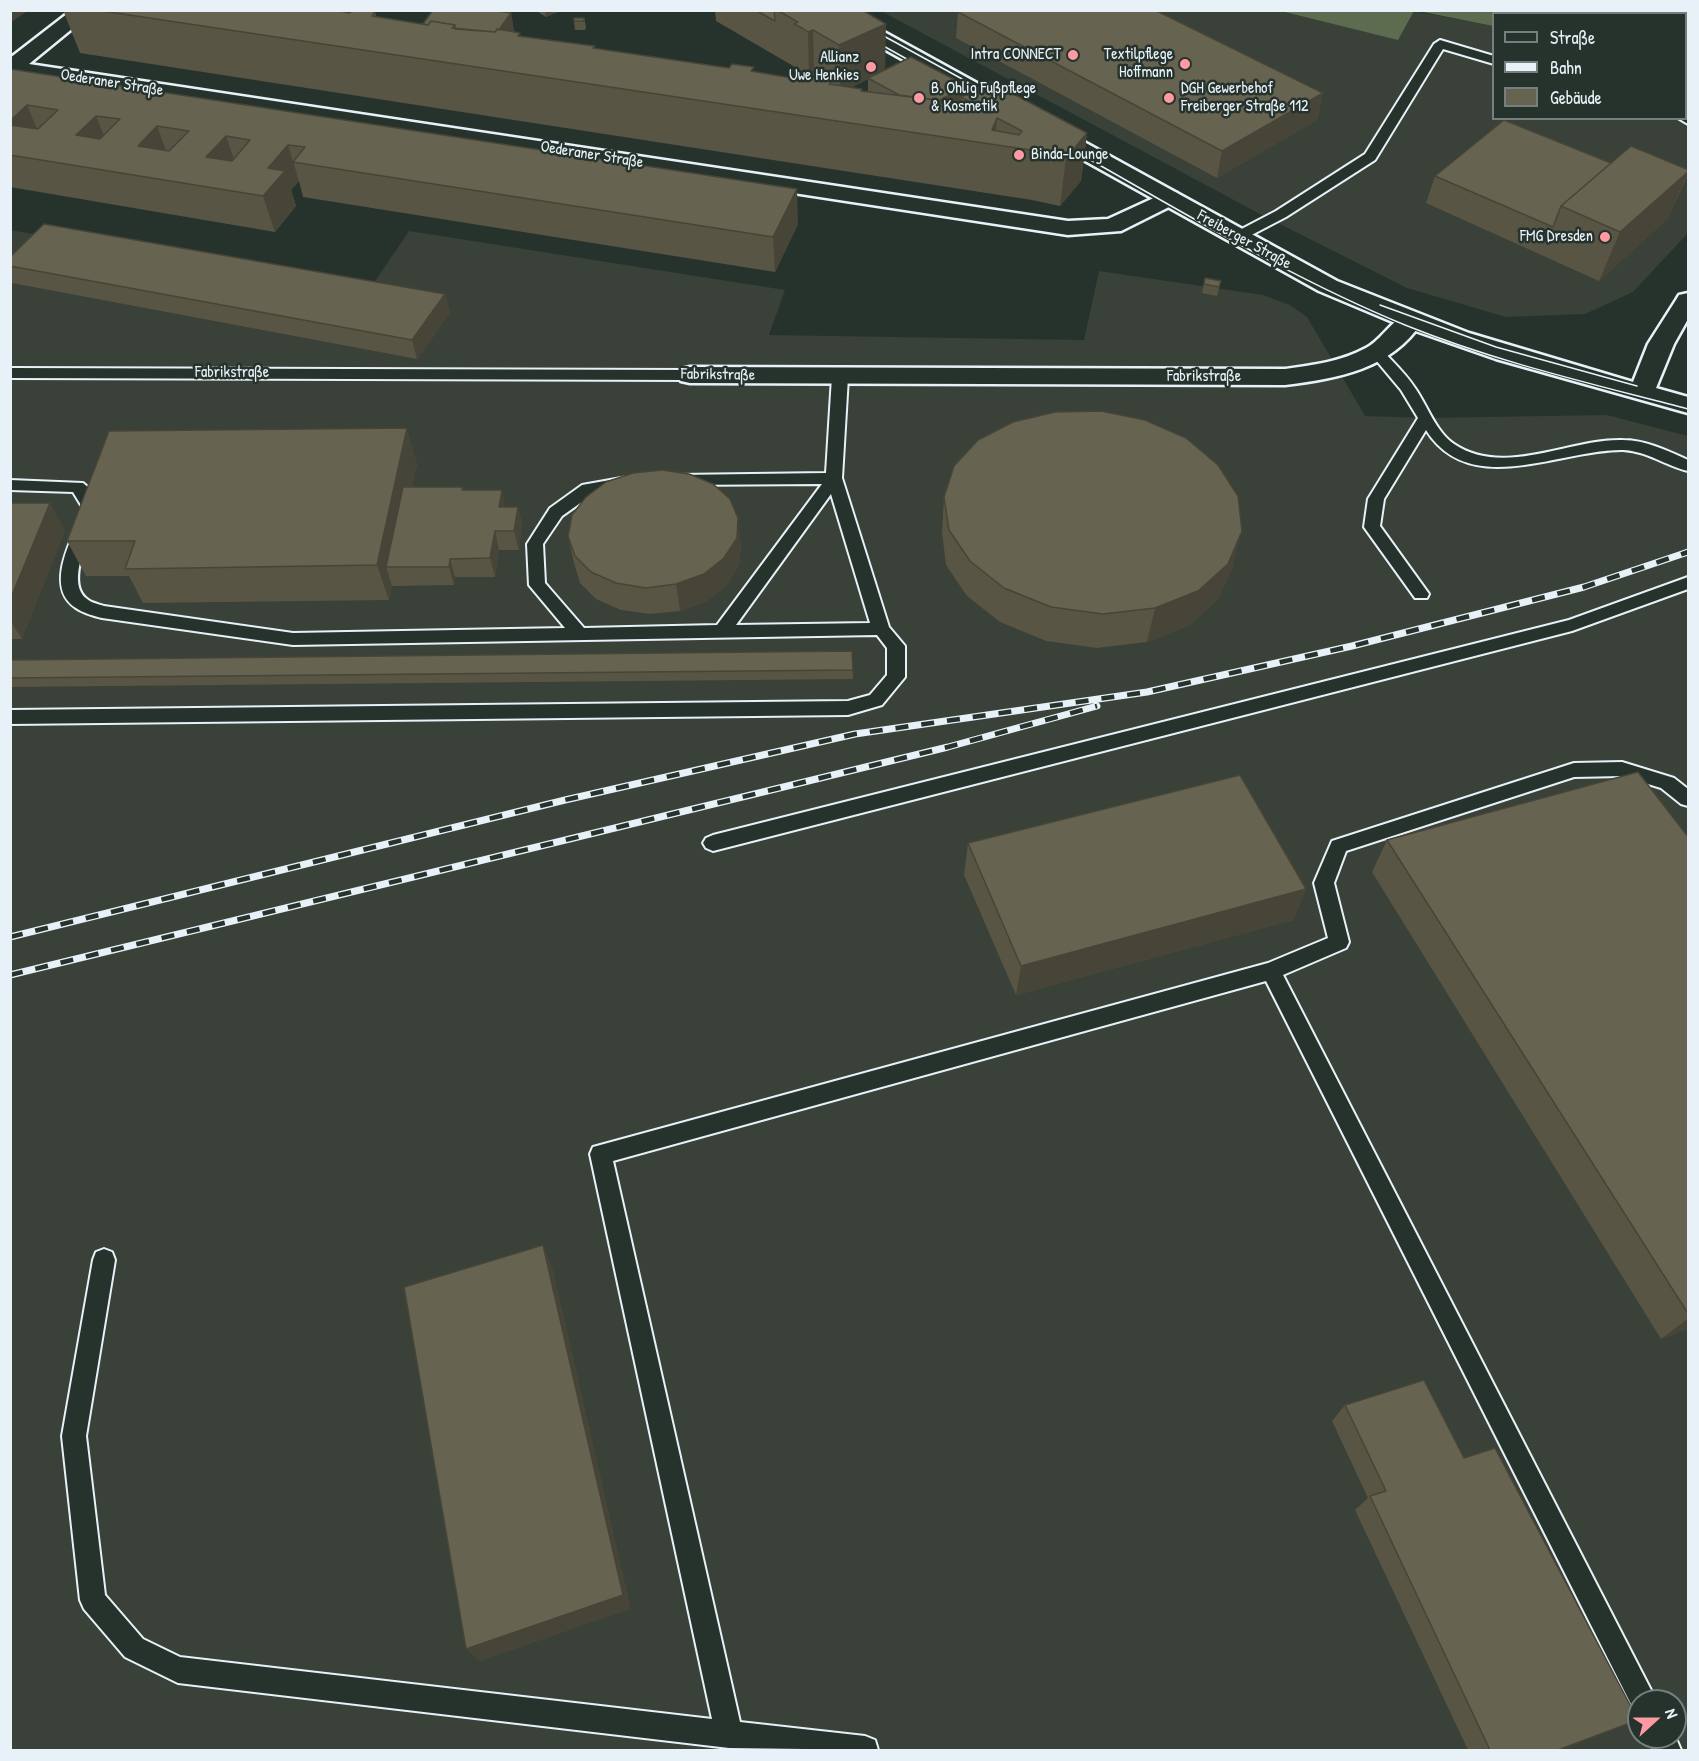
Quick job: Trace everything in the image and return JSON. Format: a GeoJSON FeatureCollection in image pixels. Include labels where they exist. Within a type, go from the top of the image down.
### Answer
{"type":"FeatureCollection","features":[{"type":"Feature","properties":{"kind":"street"},"geometry":{"type":"LineString","coordinates":[[11,67],[85,10]]}},
{"type":"Feature","properties":{"kind":"street","name":"Freiberger Straße"},"geometry":{"type":"LineString","coordinates":[[828,10],[1328,286],[1410,322],[1504,353],[1689,405]]}},
{"type":"Feature","properties":{"kind":"street","name":"Oederaner Straße"},"geometry":{"type":"LineString","coordinates":[[11,67],[1068,228],[1113,226],[1169,198]]}},
{"type":"Feature","properties":{"kind":"street"},"geometry":{"type":"LineString","coordinates":[[1641,393],[1661,344],[1689,300]]}},
{"type":"Feature","properties":{"kind":"street","name":"Fabrikstraße"},"geometry":{"type":"LineString","coordinates":[[690,375],[1285,377],[1336,370],[1377,353],[1410,322]]}},
{"type":"Feature","properties":{"kind":"lane"},"geometry":{"type":"LineString","coordinates":[[1237,237],[1281,214],[1370,157],[1440,44],[1492,59]]}},
{"type":"Feature","properties":{"kind":"lane"},"geometry":{"type":"LineString","coordinates":[[1377,353],[1414,397],[1447,447],[1474,459],[1505,464],[1600,446],[1626,445],[1660,453],[1689,466]]}},
{"type":"Feature","properties":{"kind":"lane","name":"Fabrikstraße"},"geometry":{"type":"LineString","coordinates":[[10,373],[690,375]]}},
{"type":"Feature","properties":{"kind":"lane"},"geometry":{"type":"LineString","coordinates":[[10,717],[848,708],[876,700],[896,676],[896,646],[881,629],[834,478],[840,377]]}},
{"type":"Feature","properties":{"kind":"lane"},"geometry":{"type":"LineString","coordinates":[[1421,594],[1372,527],[1376,499],[1426,418]]}},
{"type":"Feature","properties":{"kind":"lane"},"geometry":{"type":"LineString","coordinates":[[580,634],[537,585],[535,544],[556,512],[588,489],[649,481],[834,478]]}},
{"type":"Feature","properties":{"kind":"lane"},"geometry":{"type":"LineString","coordinates":[[722,632],[834,478]]}},
{"type":"Feature","properties":{"kind":"lane"},"geometry":{"type":"LineString","coordinates":[[10,485],[77,487],[84,493],[92,510],[69,571],[68,586],[79,603],[102,612],[293,639],[881,629]]}},
{"type":"Feature","properties":{"kind":"lane"},"geometry":{"type":"LineString","coordinates":[[713,843],[1572,625],[1689,583]]}},
{"type":"Feature","properties":{"kind":"lane"},"geometry":{"type":"LineString","coordinates":[[729,1735],[601,1154],[1271,972],[1339,942],[1324,883],[1339,846],[1574,770],[1622,769],[1667,783],[1689,799]]}},
{"type":"Feature","properties":{"kind":"lane"},"geometry":{"type":"LineString","coordinates":[[1271,972],[1637,1689]]}},
{"type":"Feature","properties":{"kind":"lane"},"geometry":{"type":"LineString","coordinates":[[104,1260],[74,1436],[93,1600],[134,1648],[178,1670],[865,1750]]}},
{"type":"Feature","properties":{"kind":"shaded area"},"geometry":{"type":"Polygon","coordinates":[[[1281,10],[1398,39],[1414,11],[1492,26],[1492,120],[1687,120],[1687,68],[1688,233],[1633,292],[1585,314],[1506,317],[1407,288],[1258,213],[881,11],[1281,10]]]}},
{"type":"Feature","properties":{"kind":"shaded area"},"geometry":{"type":"Polygon","coordinates":[[[10,230],[367,293],[409,231],[785,290],[769,335],[1084,340],[1099,271],[1263,295],[1290,305],[1307,317],[1365,416],[1426,418],[1607,415],[1688,436],[1688,1750],[11,1750],[10,230]]]}},
{"type":"Feature","properties":{"kind":"green space"},"geometry":{"type":"Polygon","coordinates":[[[1281,11],[1414,11],[1398,40],[1281,11]]]}},
{"type":"Feature","properties":{"kind":"green space"},"geometry":{"type":"Polygon","coordinates":[[[1418,11],[1688,11],[1688,68],[1687,12],[1492,12],[1492,26],[1418,11]]]}},
{"type":"Feature","properties":{"kind":"building"},"geometry":{"type":"Polygon","coordinates":[[[96,10],[335,10],[350,13],[352,10],[366,10],[375,12],[372,16],[428,25],[431,21],[455,25],[452,28],[495,32],[497,29],[520,33],[518,36],[595,46],[593,48],[729,68],[732,64],[754,67],[751,71],[803,80],[806,76],[831,80],[829,84],[862,89],[861,91],[936,100],[935,102],[970,108],[972,103],[961,97],[991,82],[1087,133],[1066,158],[1037,151],[96,10]],[[997,118],[992,130],[1019,135],[1022,131],[997,118]]]}},
{"type":"Feature","properties":{"kind":"building"},"geometry":{"type":"Polygon","coordinates":[[[433,10],[491,10],[511,13],[495,32],[455,29],[455,25],[431,21],[428,25],[423,24],[433,10]]]}},
{"type":"Feature","properties":{"kind":"building"},"geometry":{"type":"Polygon","coordinates":[[[755,10],[774,10],[775,21],[755,10]]]}},
{"type":"Feature","properties":{"kind":"building"},"geometry":{"type":"Polygon","coordinates":[[[777,10],[862,10],[886,24],[839,45],[813,30],[808,32],[794,24],[798,22],[777,10]]]}},
{"type":"Feature","properties":{"kind":"building","name":"DGH Gewerbehof Freiberger Straße 112"},"geometry":{"type":"Polygon","coordinates":[[[960,10],[1155,10],[1323,93],[1222,151],[958,12],[960,10]]]}},
{"type":"Feature","properties":{"kind":"building"},"geometry":{"type":"Polygon","coordinates":[[[574,18],[584,18],[584,21],[574,21],[574,18]]]}},
{"type":"Feature","properties":{"kind":"building"},"geometry":{"type":"Polygon","coordinates":[[[911,57],[967,86],[936,102],[936,100],[899,95],[868,78],[911,57]]]}},
{"type":"Feature","properties":{"kind":"building"},"geometry":{"type":"Polygon","coordinates":[[[10,69],[797,189],[773,237],[293,162],[305,147],[288,145],[268,168],[285,171],[263,196],[10,155],[10,125],[38,129],[58,110],[27,105],[10,121],[10,69]],[[96,116],[76,135],[100,139],[120,119],[96,116]],[[157,126],[138,146],[169,151],[189,131],[157,126]],[[226,136],[206,157],[232,161],[250,140],[226,136]]]}},
{"type":"Feature","properties":{"kind":"building"},"geometry":{"type":"Polygon","coordinates":[[[1504,120],[1611,163],[1561,206],[1553,227],[1435,176],[1504,120]]]}},
{"type":"Feature","properties":{"kind":"building"},"geometry":{"type":"Polygon","coordinates":[[[1631,146],[1689,171],[1620,232],[1561,206],[1631,146]]]}},
{"type":"Feature","properties":{"kind":"building"},"geometry":{"type":"Polygon","coordinates":[[[44,224],[445,294],[412,340],[10,266],[10,257],[44,224]]]}},
{"type":"Feature","properties":{"kind":"building"},"geometry":{"type":"Polygon","coordinates":[[[1205,278],[1221,281],[1219,287],[1204,284],[1205,278]]]}},
{"type":"Feature","properties":{"kind":"building"},"geometry":{"type":"Polygon","coordinates":[[[1101,411],[1145,420],[1186,438],[1218,465],[1238,496],[1242,531],[1228,564],[1198,591],[1155,608],[1103,614],[1051,607],[1004,588],[970,561],[949,530],[944,497],[954,466],[978,440],[1013,422],[1055,412],[1101,411]]]}},
{"type":"Feature","properties":{"kind":"building"},"geometry":{"type":"Polygon","coordinates":[[[407,428],[377,565],[125,569],[135,541],[67,541],[109,431],[407,428]]]}},
{"type":"Feature","properties":{"kind":"building"},"geometry":{"type":"Polygon","coordinates":[[[662,470],[689,474],[713,484],[730,499],[738,518],[737,538],[724,558],[704,574],[676,584],[646,588],[616,583],[591,572],[575,556],[568,536],[572,515],[586,497],[606,482],[633,473],[662,470]]]}},
{"type":"Feature","properties":{"kind":"building"},"geometry":{"type":"Polygon","coordinates":[[[403,487],[463,487],[462,490],[502,490],[499,507],[518,507],[514,531],[495,531],[490,558],[450,559],[449,567],[386,567],[403,487]]]}},
{"type":"Feature","properties":{"kind":"building"},"geometry":{"type":"Polygon","coordinates":[[[10,503],[50,503],[10,600],[10,503]]]}},
{"type":"Feature","properties":{"kind":"building"},"geometry":{"type":"Polygon","coordinates":[[[852,651],[853,670],[10,678],[10,660],[852,651]]]}},
{"type":"Feature","properties":{"kind":"building"},"geometry":{"type":"Polygon","coordinates":[[[1638,772],[1689,838],[1689,1315],[1387,840],[1638,772]]]}},
{"type":"Feature","properties":{"kind":"building"},"geometry":{"type":"Polygon","coordinates":[[[1240,775],[1306,889],[1021,966],[968,843],[1240,775]]]}},
{"type":"Feature","properties":{"kind":"building"},"geometry":{"type":"Polygon","coordinates":[[[543,1245],[623,1595],[466,1649],[404,1287],[543,1245]]]}},
{"type":"Feature","properties":{"kind":"building"},"geometry":{"type":"Polygon","coordinates":[[[1424,1380],[1464,1458],[1495,1448],[1627,1699],[1627,1724],[1558,1750],[1490,1750],[1370,1496],[1386,1491],[1345,1405],[1424,1380]]]}},
{"type":"Feature","properties":{"kind":"tram line"},"geometry":{"type":"LineString","coordinates":[[871,29],[995,97]]}},
{"type":"Feature","properties":{"kind":"tram line"},"geometry":{"type":"LineString","coordinates":[[871,39],[921,67]]}},
{"type":"Feature","properties":{"kind":"tram line"},"geometry":{"type":"LineString","coordinates":[[1071,149],[1277,264],[1405,325],[1509,361],[1688,409]]}},
{"type":"Feature","properties":{"kind":"tram line"},"geometry":{"type":"LineString","coordinates":[[1380,305],[1496,347],[1637,386]]}},
{"type":"Feature","properties":{"kind":"railway"},"geometry":{"type":"LineString","coordinates":[[10,937],[565,800],[855,734],[1147,692],[1352,646],[1584,587],[1688,552]]}},
{"type":"Feature","properties":{"kind":"railway"},"geometry":{"type":"LineString","coordinates":[[10,975],[948,747],[1097,706]]}},
{"type":"Feature","properties":{"kind":"place","name":"Intra CONNECT"},"geometry":{"type":"Point","coordinates":[1073,55]}},
{"type":"Feature","properties":{"kind":"place","name":"Textilpflege Hoffmann"},"geometry":{"type":"Point","coordinates":[1185,64]}},
{"type":"Feature","properties":{"kind":"place","name":"Allianz Uwe Henkies"},"geometry":{"type":"Point","coordinates":[871,67]}},
{"type":"Feature","properties":{"kind":"place","name":"B. Ohlig Fußpflege & Kosmetik"},"geometry":{"type":"Point","coordinates":[919,98]}},
{"type":"Feature","properties":{"kind":"place","name":"DGH Gewerbehof Freiberger Straße 112"},"geometry":{"type":"Point","coordinates":[1169,98]}},
{"type":"Feature","properties":{"kind":"place","name":"Binda-Lounge"},"geometry":{"type":"Point","coordinates":[1019,155]}},
{"type":"Feature","properties":{"kind":"place","name":"FMG Dresden"},"geometry":{"type":"Point","coordinates":[1605,237]}}]}
